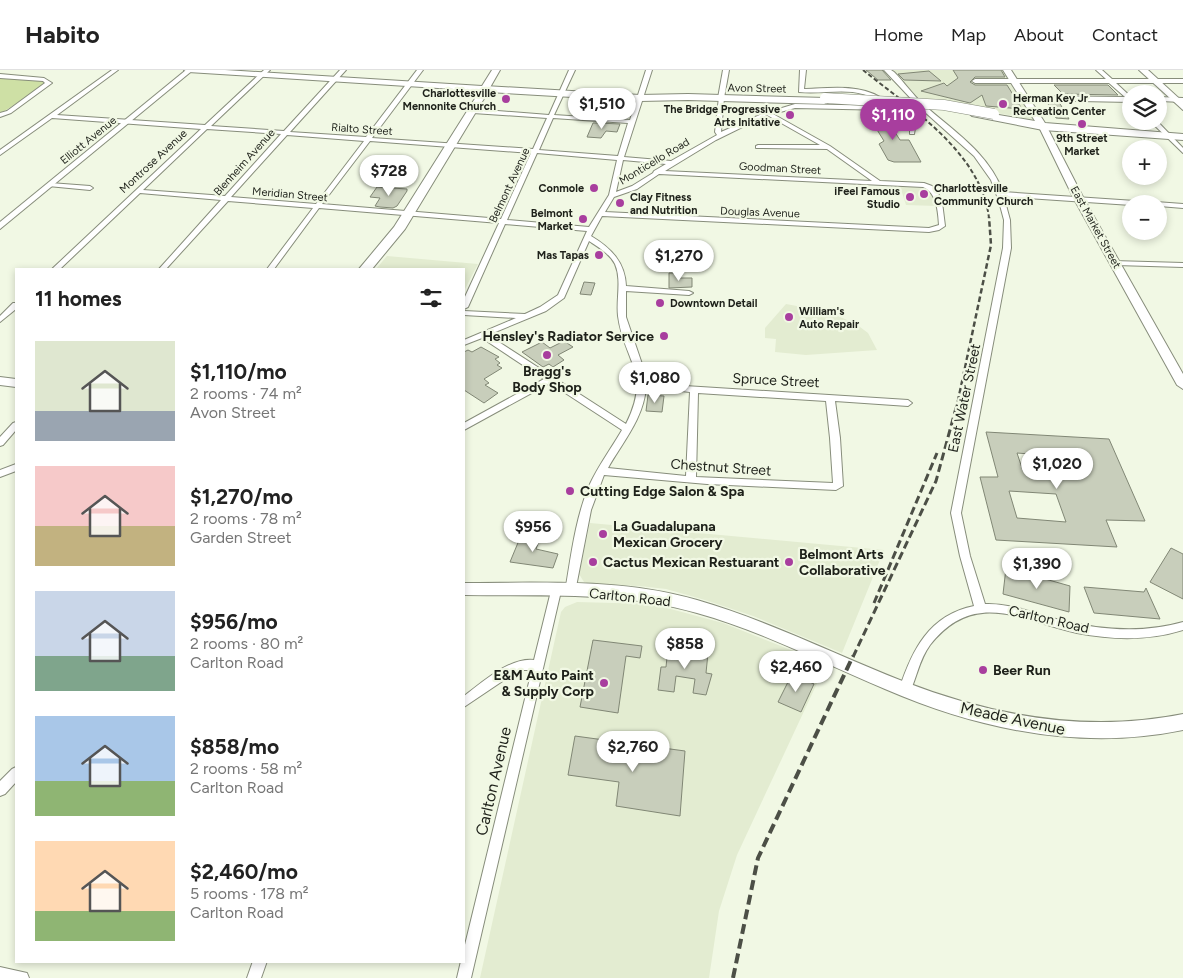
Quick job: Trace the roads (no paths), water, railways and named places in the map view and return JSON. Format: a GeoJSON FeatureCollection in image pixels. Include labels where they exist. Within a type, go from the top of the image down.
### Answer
{"type":"FeatureCollection","features":[{"type":"Feature","properties":{"kind":"main road","name":"Avon Street"},"geometry":{"type":"LineString","coordinates":[[189,70],[264,72],[334,79],[640,98],[769,98],[909,105],[996,117],[1043,126],[1183,136]]}},
{"type":"Feature","properties":{"kind":"main road"},"geometry":{"type":"LineString","coordinates":[[366,268],[387,244],[408,214],[496,70]]}},
{"type":"Feature","properties":{"kind":"main road","name":"East Market Street"},"geometry":{"type":"LineString","coordinates":[[1007,70],[1027,98],[1043,126],[1079,199],[1183,385]]}},
{"type":"Feature","properties":{"kind":"main road"},"geometry":{"type":"LineString","coordinates":[[1143,70],[1179,100],[1183,107]]}},
{"type":"Feature","properties":{"kind":"main road"},"geometry":{"type":"LineString","coordinates":[[475,107],[494,95],[525,91]]}},
{"type":"Feature","properties":{"kind":"main road"},"geometry":{"type":"LineString","coordinates":[[0,381],[15,383]]}},
{"type":"Feature","properties":{"kind":"main road","name":"Carlton Road"},"geometry":{"type":"LineString","coordinates":[[465,590],[647,596],[698,607],[780,635],[905,690]]}},
{"type":"Feature","properties":{"kind":"main road","name":"Meade Avenue"},"geometry":{"type":"LineString","coordinates":[[905,690],[997,717],[1067,729],[1129,732],[1183,722]]}},
{"type":"Feature","properties":{"kind":"street"},"geometry":{"type":"LineString","coordinates":[[26,78],[38,70]]}},
{"type":"Feature","properties":{"kind":"street"},"geometry":{"type":"LineString","coordinates":[[0,153],[114,70]]}},
{"type":"Feature","properties":{"kind":"street","name":"Elliott Avenue"},"geometry":{"type":"LineString","coordinates":[[0,226],[189,70]]}},
{"type":"Feature","properties":{"kind":"street","name":"Blenheim Avenue"},"geometry":{"type":"LineString","coordinates":[[163,268],[343,70]]}},
{"type":"Feature","properties":{"kind":"street"},"geometry":{"type":"LineString","coordinates":[[271,268],[366,139],[420,70]]}},
{"type":"Feature","properties":{"kind":"street","name":"Belmont Avenue"},"geometry":{"type":"LineString","coordinates":[[465,305],[572,70]]}},
{"type":"Feature","properties":{"kind":"street"},"geometry":{"type":"LineString","coordinates":[[612,195],[621,158],[649,70]]}},
{"type":"Feature","properties":{"kind":"street"},"geometry":{"type":"LineString","coordinates":[[721,136],[718,132],[721,97],[726,70]]}},
{"type":"Feature","properties":{"kind":"street","name":"Avon Street"},"geometry":{"type":"LineString","coordinates":[[803,70],[801,91],[859,91],[877,97],[912,128],[912,133]]}},
{"type":"Feature","properties":{"kind":"street"},"geometry":{"type":"LineString","coordinates":[[888,70],[919,104],[972,150],[995,180],[1000,194],[1122,202]]}},
{"type":"Feature","properties":{"kind":"street"},"geometry":{"type":"LineString","coordinates":[[1100,70],[1122,91]]}},
{"type":"Feature","properties":{"kind":"street","name":"Montrose Avenue"},"geometry":{"type":"LineString","coordinates":[[56,268],[264,72]]}},
{"type":"Feature","properties":{"kind":"street"},"geometry":{"type":"LineString","coordinates":[[0,76],[44,80],[49,83],[10,112],[0,115]]}},
{"type":"Feature","properties":{"kind":"street"},"geometry":{"type":"LineString","coordinates":[[976,80],[1183,81]]}},
{"type":"Feature","properties":{"kind":"street"},"geometry":{"type":"LineString","coordinates":[[769,98],[769,114],[828,147],[879,182]]}},
{"type":"Feature","properties":{"kind":"street"},"geometry":{"type":"LineString","coordinates":[[1027,98],[1122,99]]}},
{"type":"Feature","properties":{"kind":"street","name":"Monticello Road"},"geometry":{"type":"LineString","coordinates":[[465,342],[550,306],[561,296],[589,233],[612,195],[623,194],[671,163],[721,136],[769,114],[795,106],[890,108]]}},
{"type":"Feature","properties":{"kind":"street"},"geometry":{"type":"LineString","coordinates":[[475,107],[552,117],[632,122]]}},
{"type":"Feature","properties":{"kind":"street","name":"Rialto Street"},"geometry":{"type":"LineString","coordinates":[[51,116],[536,151],[671,163]]}},
{"type":"Feature","properties":{"kind":"street"},"geometry":{"type":"LineString","coordinates":[[1162,130],[1183,151]]}},
{"type":"Feature","properties":{"kind":"street"},"geometry":{"type":"LineString","coordinates":[[758,146],[828,147]]}},
{"type":"Feature","properties":{"kind":"street","name":"Goodman Street"},"geometry":{"type":"LineString","coordinates":[[656,172],[902,184]]}},
{"type":"Feature","properties":{"kind":"street","name":"Douglas Avenue"},"geometry":{"type":"LineString","coordinates":[[600,214],[920,230],[936,230],[942,226],[937,197],[928,186],[902,184]]}},
{"type":"Feature","properties":{"kind":"street"},"geometry":{"type":"LineString","coordinates":[[50,185],[90,188]]}},
{"type":"Feature","properties":{"kind":"street","name":"Meridian Street"},"geometry":{"type":"LineString","coordinates":[[138,191],[504,222],[589,233]]}},
{"type":"Feature","properties":{"kind":"street","name":"East Water Street"},"geometry":{"type":"LineString","coordinates":[[980,607],[965,556],[956,513],[1007,248],[1007,220],[1000,194]]}},
{"type":"Feature","properties":{"kind":"street"},"geometry":{"type":"LineString","coordinates":[[1167,205],[1183,206]]}},
{"type":"Feature","properties":{"kind":"street","name":"Carlton Avenue"},"geometry":{"type":"LineString","coordinates":[[464,978],[538,666],[563,592],[589,501],[601,471],[638,406],[642,384],[640,367],[622,319],[621,274],[618,264],[589,233]]}},
{"type":"Feature","properties":{"kind":"street"},"geometry":{"type":"LineString","coordinates":[[1116,263],[1183,265]]}},
{"type":"Feature","properties":{"kind":"street"},"geometry":{"type":"LineString","coordinates":[[620,288],[689,293]]}},
{"type":"Feature","properties":{"kind":"street"},"geometry":{"type":"LineString","coordinates":[[0,320],[15,306]]}},
{"type":"Feature","properties":{"kind":"street"},"geometry":{"type":"LineString","coordinates":[[465,313],[526,317]]}},
{"type":"Feature","properties":{"kind":"street"},"geometry":{"type":"LineString","coordinates":[[482,335],[626,428]]}},
{"type":"Feature","properties":{"kind":"street"},"geometry":{"type":"LineString","coordinates":[[465,425],[550,380]]}},
{"type":"Feature","properties":{"kind":"street","name":"Spruce Street"},"geometry":{"type":"LineString","coordinates":[[642,384],[908,403]]}},
{"type":"Feature","properties":{"kind":"street"},"geometry":{"type":"LineString","coordinates":[[691,479],[694,389]]}},
{"type":"Feature","properties":{"kind":"street","name":"Chestnut Street"},"geometry":{"type":"LineString","coordinates":[[601,471],[691,479],[838,486],[836,438],[830,398]]}},
{"type":"Feature","properties":{"kind":"street"},"geometry":{"type":"LineString","coordinates":[[0,443],[15,426]]}},
{"type":"Feature","properties":{"kind":"street"},"geometry":{"type":"LineString","coordinates":[[0,474],[15,467]]}},
{"type":"Feature","properties":{"kind":"street","name":"Carlton Road"},"geometry":{"type":"LineString","coordinates":[[905,690],[918,654],[930,639],[961,613],[980,607],[1010,609],[1063,626],[1121,633],[1147,635],[1183,626]]}},
{"type":"Feature","properties":{"kind":"street"},"geometry":{"type":"LineString","coordinates":[[465,701],[516,666],[526,664],[538,666]]}},
{"type":"Feature","properties":{"kind":"street"},"geometry":{"type":"LineString","coordinates":[[0,790],[15,774]]}},
{"type":"Feature","properties":{"kind":"street"},"geometry":{"type":"LineString","coordinates":[[254,978],[259,963]]}},
{"type":"Feature","properties":{"kind":"street"},"geometry":{"type":"LineString","coordinates":[[0,974],[22,978]]}},
{"type":"Feature","properties":{"kind":"railway"},"geometry":{"type":"LineString","coordinates":[[863,70],[921,116],[958,152],[973,172],[983,194],[989,218]]}},
{"type":"Feature","properties":{"kind":"railway"},"geometry":{"type":"LineString","coordinates":[[956,410],[991,245],[989,217]]}},
{"type":"Feature","properties":{"kind":"railway"},"geometry":{"type":"LineString","coordinates":[[853,657],[936,481],[956,408]]}},
{"type":"Feature","properties":{"kind":"railway"},"geometry":{"type":"LineString","coordinates":[[874,603],[937,453]]}},
{"type":"Feature","properties":{"kind":"railway"},"geometry":{"type":"LineString","coordinates":[[733,978],[758,858],[853,656]]}},
{"type":"Feature","properties":{"kind":"place","name":"Charlottesville Mennonite Church"},"geometry":{"type":"Point","coordinates":[506,99]}},
{"type":"Feature","properties":{"kind":"place","name":"Herman Key Jr Recreation Center"},"geometry":{"type":"Point","coordinates":[1003,104]}},
{"type":"Feature","properties":{"kind":"place","name":"The Bridge Progressive Arts Initative"},"geometry":{"type":"Point","coordinates":[790,115]}},
{"type":"Feature","properties":{"kind":"place","name":"9th Street Market"},"geometry":{"type":"Point","coordinates":[1082,124]}},
{"type":"Feature","properties":{"kind":"place","name":"Conmole"},"geometry":{"type":"Point","coordinates":[594,188]}},
{"type":"Feature","properties":{"kind":"place","name":"Charlottesville Community Church"},"geometry":{"type":"Point","coordinates":[924,194]}},
{"type":"Feature","properties":{"kind":"place","name":"iFeel Famous Studio"},"geometry":{"type":"Point","coordinates":[910,197]}},
{"type":"Feature","properties":{"kind":"place","name":"Clay Fitness and Nutrition"},"geometry":{"type":"Point","coordinates":[620,203]}},
{"type":"Feature","properties":{"kind":"place","name":"Belmont Market"},"geometry":{"type":"Point","coordinates":[583,219]}},
{"type":"Feature","properties":{"kind":"place","name":"Mas Tapas"},"geometry":{"type":"Point","coordinates":[599,255]}},
{"type":"Feature","properties":{"kind":"place","name":"Downtown Detail"},"geometry":{"type":"Point","coordinates":[660,303]}},
{"type":"Feature","properties":{"kind":"place","name":"William's Auto Repair"},"geometry":{"type":"Point","coordinates":[789,317]}},
{"type":"Feature","properties":{"kind":"place","name":"Hensley's Radiator Service"},"geometry":{"type":"Point","coordinates":[664,336]}},
{"type":"Feature","properties":{"kind":"place","name":"Bragg's Body Shop"},"geometry":{"type":"Point","coordinates":[547,355]}},
{"type":"Feature","properties":{"kind":"place","name":"Cutting Edge Salon & Spa"},"geometry":{"type":"Point","coordinates":[570,491]}},
{"type":"Feature","properties":{"kind":"place","name":"La Guadalupana Mexican Grocery"},"geometry":{"type":"Point","coordinates":[603,534]}},
{"type":"Feature","properties":{"kind":"place","name":"Cactus Mexican Restuarant"},"geometry":{"type":"Point","coordinates":[593,562]}},
{"type":"Feature","properties":{"kind":"place","name":"Belmont Arts Collaborative"},"geometry":{"type":"Point","coordinates":[789,562]}},
{"type":"Feature","properties":{"kind":"place","name":"Beer Run"},"geometry":{"type":"Point","coordinates":[983,670]}},
{"type":"Feature","properties":{"kind":"place","name":"E&M Auto Paint & Supply Corp"},"geometry":{"type":"Point","coordinates":[604,683]}}]}
